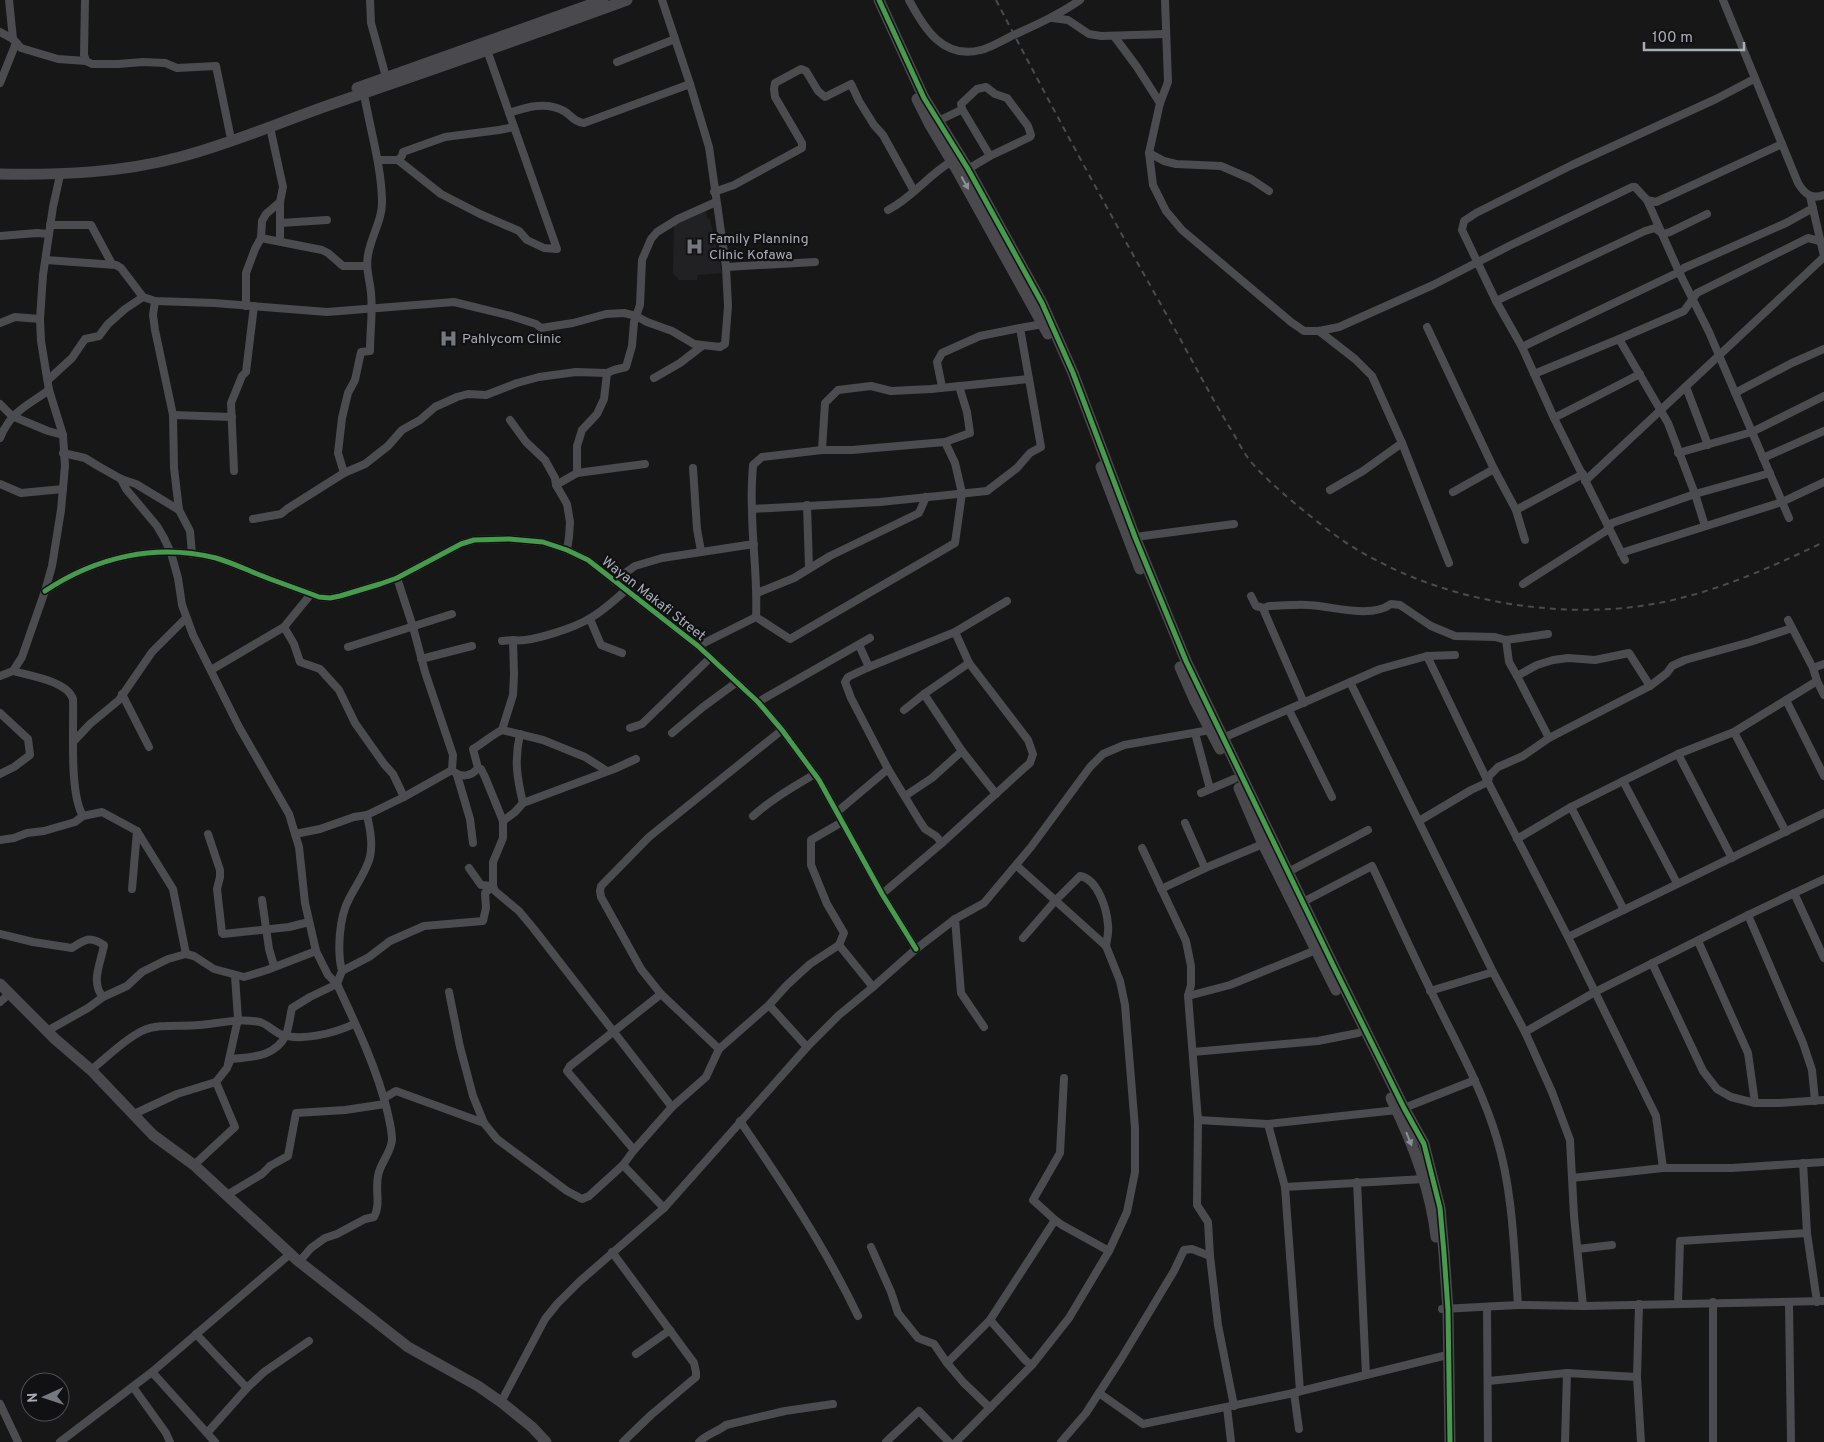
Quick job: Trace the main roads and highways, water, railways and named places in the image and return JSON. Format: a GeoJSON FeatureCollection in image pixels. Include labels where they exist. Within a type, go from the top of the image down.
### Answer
{"type":"FeatureCollection","features":[{"type":"Feature","properties":{"kind":"railway"},"geometry":{"type":"LineString","coordinates":[[996,0],[1105,204],[1245,454],[1256,468],[1279,490],[1344,541],[1403,573],[1466,595],[1533,607],[1567,609],[1633,607],[1683,598],[1755,573],[1824,542]]}},
{"type":"Feature","properties":{"kind":"place","name":"Family Planning Clinic Kofawa"},"geometry":{"type":"Point","coordinates":[695,246]}},
{"type":"Feature","properties":{"kind":"place","name":"Pahlycom Clinic"},"geometry":{"type":"Point","coordinates":[448,338]}}]}
